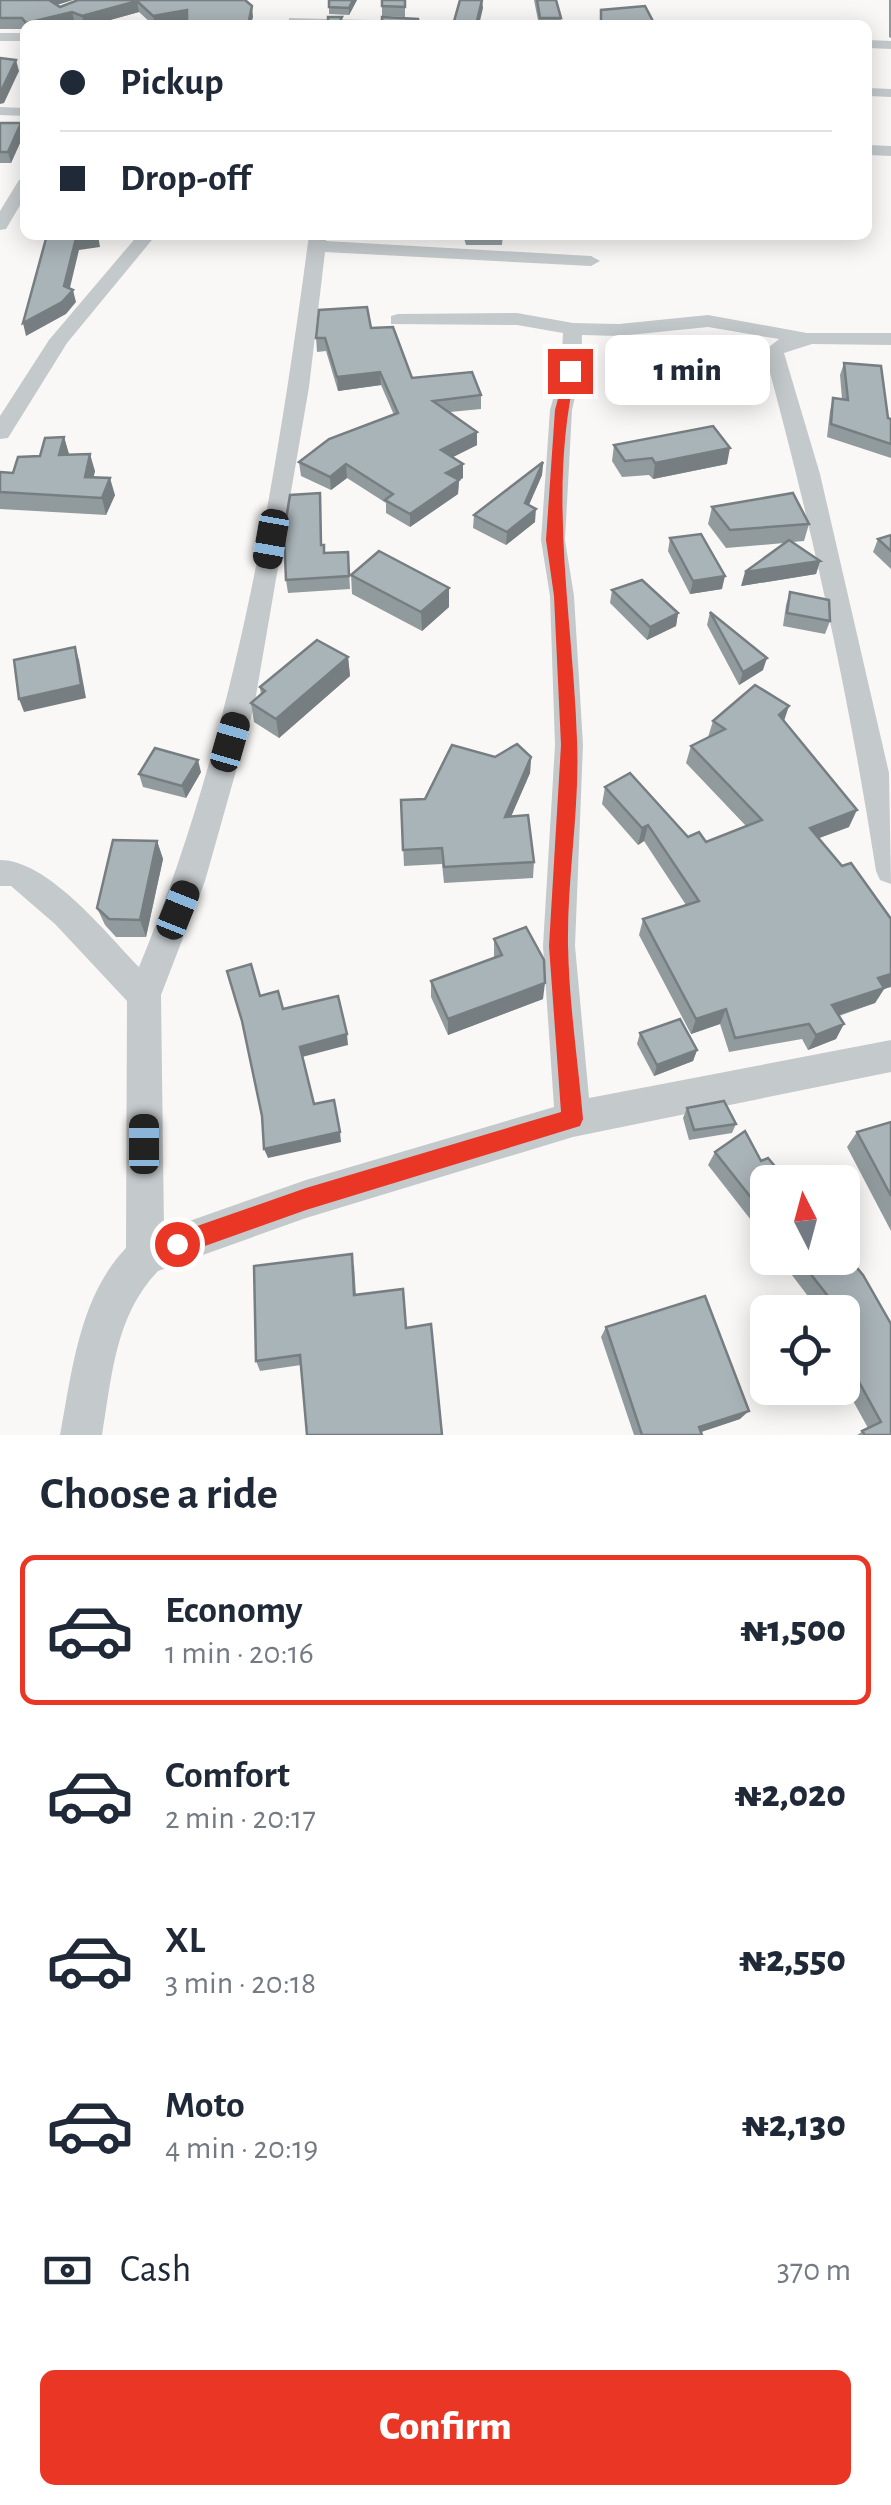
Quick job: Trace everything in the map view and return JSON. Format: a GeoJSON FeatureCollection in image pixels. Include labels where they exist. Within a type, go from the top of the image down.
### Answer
{"type":"FeatureCollection","features":[{"type":"Feature","properties":{"kind":"street"},"geometry":{"type":"LineString","coordinates":[[0,225],[20,191]]}},
{"type":"Feature","properties":{"kind":"street"},"geometry":{"type":"LineString","coordinates":[[0,432],[59,340],[144,240]]}},
{"type":"Feature","properties":{"kind":"street"},"geometry":{"type":"LineString","coordinates":[[145,1256],[144,995],[190,881],[240,707],[299,386],[317,240],[590,260]]}},
{"type":"Feature","properties":{"kind":"street"},"geometry":{"type":"LineString","coordinates":[[398,320],[517,318],[573,329],[619,330],[708,321],[806,338],[891,339]]}},
{"type":"Feature","properties":{"kind":"street"},"geometry":{"type":"LineString","coordinates":[[572,1119],[559,946],[569,745],[562,596],[553,540],[561,410],[570,371],[573,329]]}},
{"type":"Feature","properties":{"kind":"street"},"geometry":{"type":"LineString","coordinates":[[806,338],[780,344],[774,350],[809,474],[875,773],[891,871]]}},
{"type":"Feature","properties":{"kind":"street"},"geometry":{"type":"LineString","coordinates":[[0,873],[17,872],[66,914],[144,995]]}},
{"type":"Feature","properties":{"kind":"street"},"geometry":{"type":"LineString","coordinates":[[81,1435],[104,1323],[126,1271],[145,1256],[306,1199],[572,1119],[891,1056]]}},
{"type":"Feature","properties":{"kind":"building"},"geometry":{"type":"Polygon","coordinates":[[[0,0],[49,0],[60,7],[78,0],[245,0],[252,6],[249,20],[187,20],[187,10],[153,16],[137,1],[82,16],[72,12],[39,20],[0,18],[0,0]]]}},
{"type":"Feature","properties":{"kind":"building"},"geometry":{"type":"Polygon","coordinates":[[[329,0],[353,0],[349,8],[329,7],[329,0]]]}},
{"type":"Feature","properties":{"kind":"building"},"geometry":{"type":"Polygon","coordinates":[[[382,0],[405,0],[405,7],[382,6],[382,0]]]}},
{"type":"Feature","properties":{"kind":"building"},"geometry":{"type":"Polygon","coordinates":[[[460,0],[482,0],[477,20],[454,20],[460,0]]]}},
{"type":"Feature","properties":{"kind":"building"},"geometry":{"type":"Polygon","coordinates":[[[537,0],[556,0],[561,18],[540,18],[537,0]]]}},
{"type":"Feature","properties":{"kind":"building"},"geometry":{"type":"Polygon","coordinates":[[[645,6],[652,20],[601,20],[601,10],[645,6]]]}},
{"type":"Feature","properties":{"kind":"building"},"geometry":{"type":"Polygon","coordinates":[[[382,17],[418,20],[382,20],[382,17]]]}},
{"type":"Feature","properties":{"kind":"building"},"geometry":{"type":"Polygon","coordinates":[[[0,58],[16,60],[0,93],[0,58]]]}},
{"type":"Feature","properties":{"kind":"building"},"geometry":{"type":"Polygon","coordinates":[[[0,123],[20,123],[8,152],[0,152],[0,123]]]}},
{"type":"Feature","properties":{"kind":"building"},"geometry":{"type":"Polygon","coordinates":[[[46,240],[76,240],[64,286],[73,290],[62,302],[23,323],[46,240]]]}},
{"type":"Feature","properties":{"kind":"building"},"geometry":{"type":"Polygon","coordinates":[[[367,307],[371,328],[393,327],[412,378],[472,372],[481,395],[433,401],[477,432],[441,450],[463,464],[446,473],[459,480],[410,514],[385,500],[393,494],[346,464],[330,477],[299,462],[329,439],[398,413],[380,372],[337,377],[325,338],[316,338],[319,310],[367,307]]]}},
{"type":"Feature","properties":{"kind":"building"},"geometry":{"type":"Polygon","coordinates":[[[844,363],[881,366],[891,419],[891,444],[831,424],[833,398],[848,400],[844,363]]]}},
{"type":"Feature","properties":{"kind":"building"},"geometry":{"type":"Polygon","coordinates":[[[713,426],[730,448],[655,463],[652,458],[625,461],[614,445],[713,426]]]}},
{"type":"Feature","properties":{"kind":"building"},"geometry":{"type":"Polygon","coordinates":[[[64,437],[59,455],[90,454],[85,477],[110,478],[102,498],[0,492],[0,472],[13,473],[18,457],[40,456],[45,438],[64,437]]]}},
{"type":"Feature","properties":{"kind":"building"},"geometry":{"type":"Polygon","coordinates":[[[543,462],[525,503],[536,509],[507,532],[474,515],[543,462]]]}},
{"type":"Feature","properties":{"kind":"building"},"geometry":{"type":"Polygon","coordinates":[[[320,493],[321,545],[324,553],[348,552],[349,576],[286,580],[284,532],[290,495],[320,493]]]}},
{"type":"Feature","properties":{"kind":"building"},"geometry":{"type":"Polygon","coordinates":[[[793,493],[809,524],[730,530],[712,507],[793,493]]]}},
{"type":"Feature","properties":{"kind":"building"},"geometry":{"type":"Polygon","coordinates":[[[701,534],[725,576],[693,581],[670,538],[701,534]]]}},
{"type":"Feature","properties":{"kind":"building"},"geometry":{"type":"Polygon","coordinates":[[[891,535],[891,551],[878,539],[891,535]]]}},
{"type":"Feature","properties":{"kind":"building"},"geometry":{"type":"Polygon","coordinates":[[[789,540],[820,561],[745,572],[789,540]]]}},
{"type":"Feature","properties":{"kind":"building"},"geometry":{"type":"Polygon","coordinates":[[[379,551],[449,588],[421,612],[351,575],[379,551]]]}},
{"type":"Feature","properties":{"kind":"building"},"geometry":{"type":"Polygon","coordinates":[[[642,580],[678,613],[650,627],[612,590],[642,580]]]}},
{"type":"Feature","properties":{"kind":"building"},"geometry":{"type":"Polygon","coordinates":[[[790,592],[829,600],[830,621],[787,613],[790,592]]]}},
{"type":"Feature","properties":{"kind":"building"},"geometry":{"type":"Polygon","coordinates":[[[710,612],[767,658],[743,672],[710,612]]]}},
{"type":"Feature","properties":{"kind":"building"},"geometry":{"type":"Polygon","coordinates":[[[317,640],[348,657],[276,719],[251,703],[265,691],[260,687],[317,640]]]}},
{"type":"Feature","properties":{"kind":"building"},"geometry":{"type":"Polygon","coordinates":[[[75,647],[81,685],[19,699],[14,660],[75,647]]]}},
{"type":"Feature","properties":{"kind":"building"},"geometry":{"type":"Polygon","coordinates":[[[755,685],[789,706],[779,715],[857,810],[810,828],[842,866],[851,863],[891,919],[891,974],[878,978],[884,988],[832,1005],[844,1024],[816,1035],[809,1024],[735,1038],[726,1009],[696,1019],[643,919],[699,901],[648,825],[642,828],[605,787],[630,773],[688,837],[699,832],[706,842],[762,820],[691,746],[725,729],[713,721],[755,685]]]}},
{"type":"Feature","properties":{"kind":"building"},"geometry":{"type":"Polygon","coordinates":[[[517,744],[531,757],[505,817],[528,815],[534,862],[444,867],[442,848],[403,850],[401,800],[425,799],[452,745],[495,757],[517,744]]]}},
{"type":"Feature","properties":{"kind":"building"},"geometry":{"type":"Polygon","coordinates":[[[155,748],[198,760],[182,786],[139,774],[155,748]]]}},
{"type":"Feature","properties":{"kind":"building"},"geometry":{"type":"Polygon","coordinates":[[[113,840],[157,841],[140,920],[109,919],[97,908],[113,840]]]}},
{"type":"Feature","properties":{"kind":"building"},"geometry":{"type":"Polygon","coordinates":[[[526,927],[544,960],[545,983],[448,1019],[431,981],[502,955],[494,939],[526,927]]]}},
{"type":"Feature","properties":{"kind":"building"},"geometry":{"type":"Polygon","coordinates":[[[251,964],[260,996],[278,991],[283,1009],[338,996],[347,1034],[300,1047],[314,1104],[334,1100],[340,1132],[264,1149],[262,1116],[227,971],[251,964]]]}},
{"type":"Feature","properties":{"kind":"building"},"geometry":{"type":"Polygon","coordinates":[[[680,1019],[697,1050],[657,1065],[640,1033],[680,1019]]]}},
{"type":"Feature","properties":{"kind":"building"},"geometry":{"type":"Polygon","coordinates":[[[724,1101],[736,1124],[694,1130],[687,1108],[724,1101]]]}},
{"type":"Feature","properties":{"kind":"building"},"geometry":{"type":"Polygon","coordinates":[[[891,1122],[891,1196],[857,1132],[891,1122]]]}},
{"type":"Feature","properties":{"kind":"building"},"geometry":{"type":"Polygon","coordinates":[[[745,1131],[761,1161],[768,1158],[774,1165],[750,1165],[750,1196],[715,1152],[745,1131]]]}},
{"type":"Feature","properties":{"kind":"building"},"geometry":{"type":"Polygon","coordinates":[[[352,1254],[354,1295],[403,1289],[406,1328],[431,1324],[442,1435],[307,1435],[300,1355],[256,1361],[254,1266],[352,1254]]]}},
{"type":"Feature","properties":{"kind":"building"},"geometry":{"type":"Polygon","coordinates":[[[860,1271],[891,1324],[891,1435],[865,1435],[862,1431],[881,1422],[860,1384],[860,1295],[827,1295],[811,1275],[860,1275],[860,1271]]]}},
{"type":"Feature","properties":{"kind":"building"},"geometry":{"type":"Polygon","coordinates":[[[705,1296],[749,1411],[699,1427],[702,1435],[642,1435],[606,1327],[705,1296]]]}},
{"type":"Feature","properties":{"kind":"route"},"geometry":{"type":"LineString","coordinates":[[177,1244],[306,1199],[572,1119],[559,946],[569,745],[562,596],[553,540],[561,410],[570,371]]}}]}
